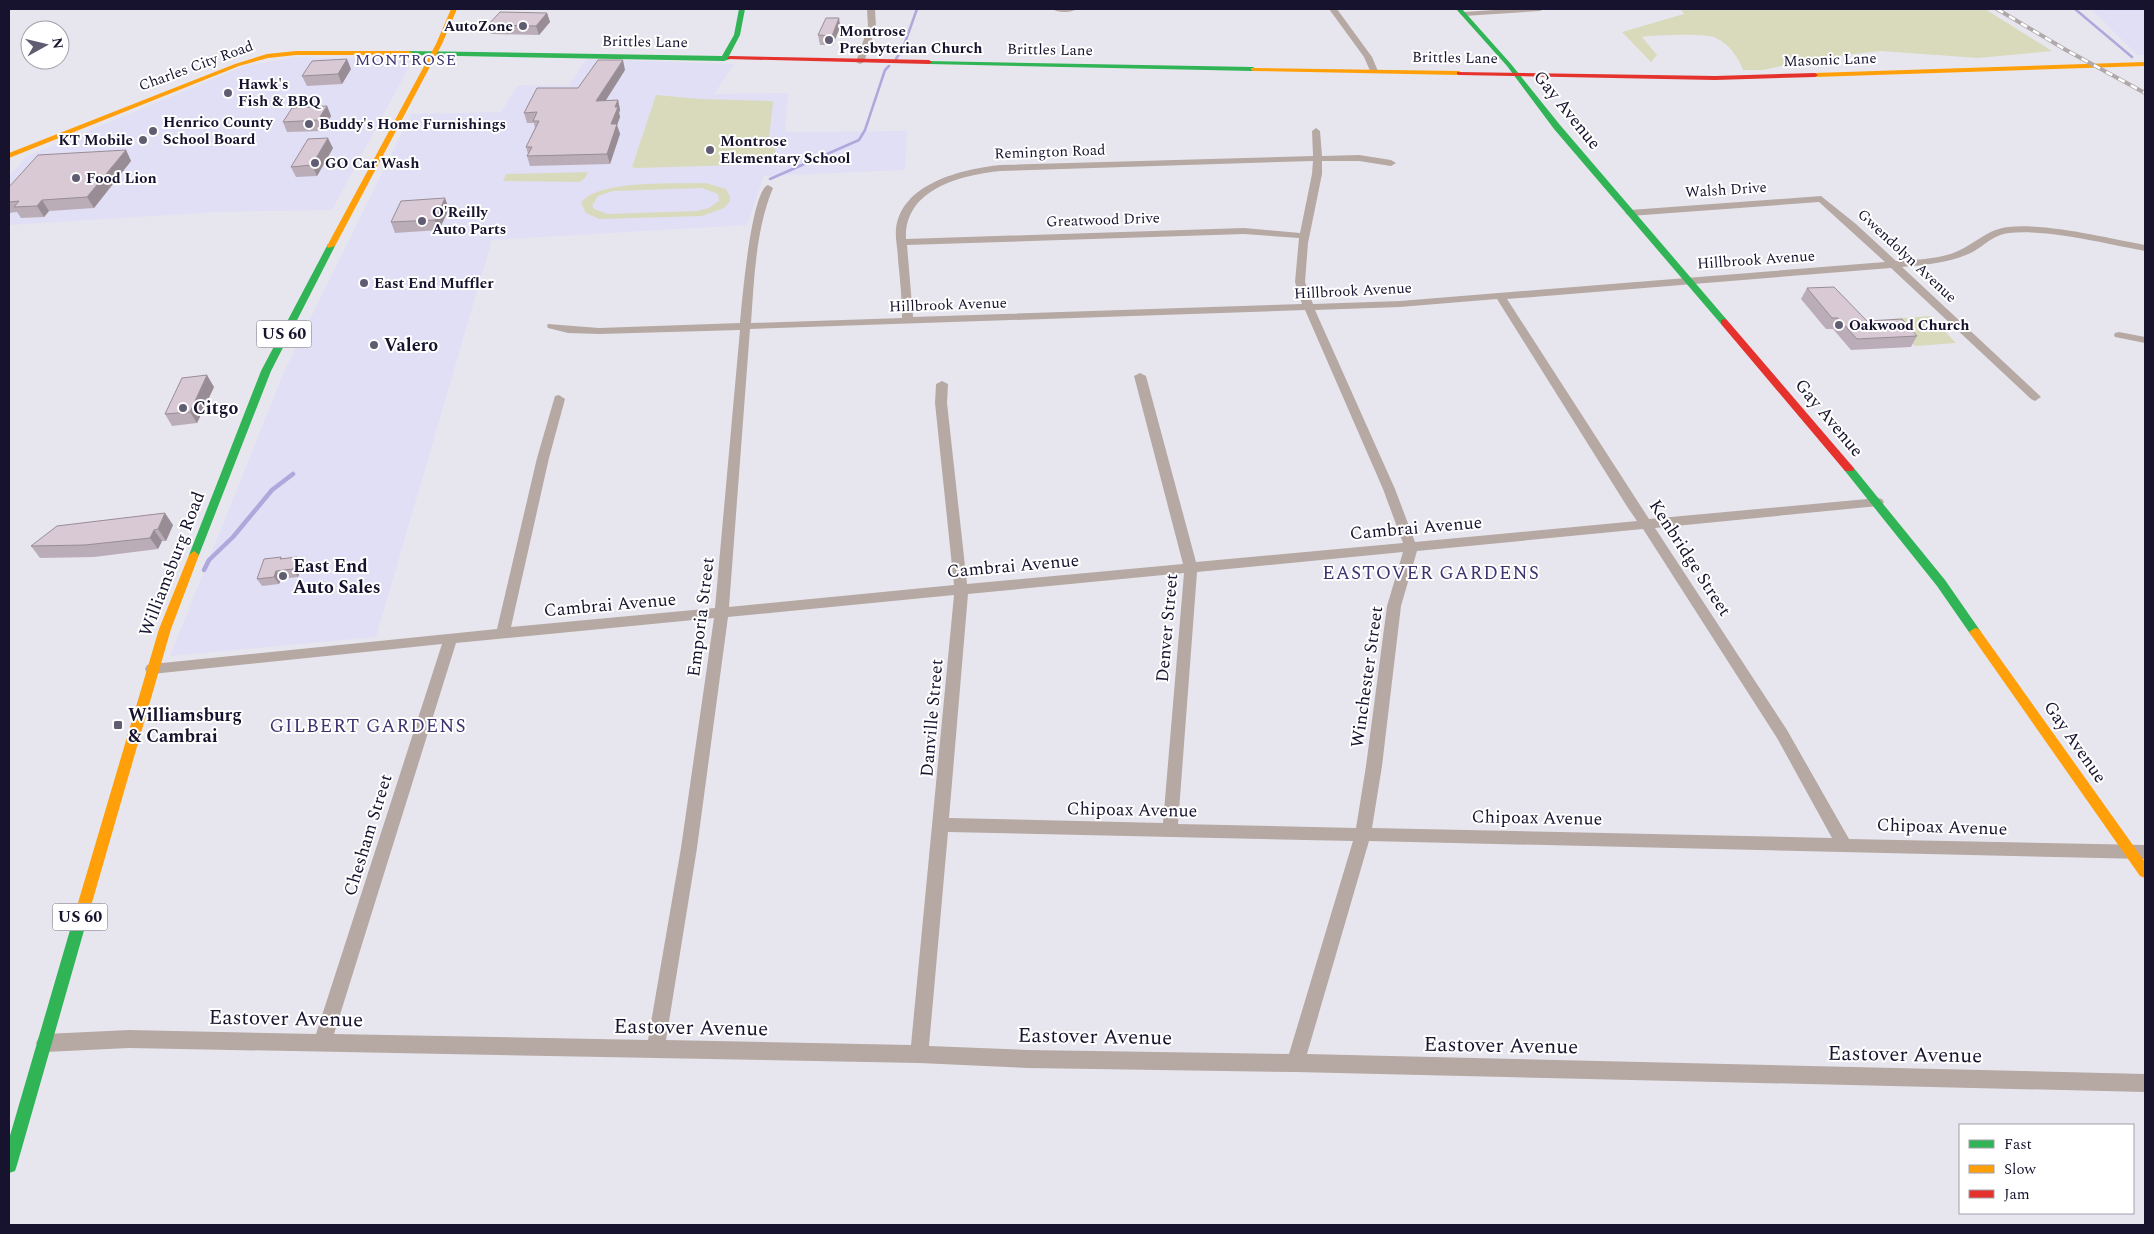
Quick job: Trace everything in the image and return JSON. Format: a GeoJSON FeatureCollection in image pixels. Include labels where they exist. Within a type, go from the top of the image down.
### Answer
{"type":"FeatureCollection","features":[{"type":"Feature","properties":{"kind":"main road","name":"Williamsburg Road"},"geometry":{"type":"LineString","coordinates":[[9,1165],[165,629],[266,372],[298,307],[434,53],[454,9]]}},
{"type":"Feature","properties":{"kind":"main road"},"geometry":{"type":"LineString","coordinates":[[724,59],[738,36],[742,20],[742,9]]}},
{"type":"Feature","properties":{"kind":"main road","name":"Gay Avenue"},"geometry":{"type":"LineString","coordinates":[[1461,11],[1878,502],[1941,583],[2138,852],[2145,872]]}},
{"type":"Feature","properties":{"kind":"main road","name":"Charles City Road"},"geometry":{"type":"LineString","coordinates":[[9,156],[102,118],[257,59],[302,53],[434,53]]}},
{"type":"Feature","properties":{"kind":"main road","name":"Brittles Lane"},"geometry":{"type":"LineString","coordinates":[[434,53],[1516,74]]}},
{"type":"Feature","properties":{"kind":"main road","name":"Masonic Lane"},"geometry":{"type":"LineString","coordinates":[[1516,74],[1715,78],[2145,64]]}},
{"type":"Feature","properties":{"kind":"street"},"geometry":{"type":"LineString","coordinates":[[860,62],[872,27],[871,9]]}},
{"type":"Feature","properties":{"kind":"street"},"geometry":{"type":"LineString","coordinates":[[1056,9],[1072,9]]}},
{"type":"Feature","properties":{"kind":"street"},"geometry":{"type":"LineString","coordinates":[[1333,9],[1368,57],[1374,72]]}},
{"type":"Feature","properties":{"kind":"street"},"geometry":{"type":"LineString","coordinates":[[1461,11],[1540,9]]}},
{"type":"Feature","properties":{"kind":"street"},"geometry":{"type":"LineString","coordinates":[[1316,131],[1317,174],[1305,236],[1300,282],[1308,308],[1389,489],[1411,548]]}},
{"type":"Feature","properties":{"kind":"street","name":"Remington Road"},"geometry":{"type":"LineString","coordinates":[[908,321],[902,224],[911,206],[921,196],[939,183],[965,173],[1000,168],[1359,158],[1392,163]]}},
{"type":"Feature","properties":{"kind":"street","name":"Emporia Street"},"geometry":{"type":"LineString","coordinates":[[656,1049],[689,848],[721,613],[753,242],[762,202],[768,188]]}},
{"type":"Feature","properties":{"kind":"street","name":"Walsh Drive"},"geometry":{"type":"LineString","coordinates":[[1630,212],[1813,198],[1823,200]]}},
{"type":"Feature","properties":{"kind":"street","name":"Gwendolyn Avenue"},"geometry":{"type":"LineString","coordinates":[[1823,200],[1894,264],[2035,398]]}},
{"type":"Feature","properties":{"kind":"street","name":"Hillbrook Avenue"},"geometry":{"type":"LineString","coordinates":[[552,326],[568,330],[599,331],[1400,304],[1894,264],[1951,257],[1972,248],[1988,236],[2008,230],[2041,230],[2145,248]]}},
{"type":"Feature","properties":{"kind":"street","name":"Greatwood Drive"},"geometry":{"type":"LineString","coordinates":[[902,242],[1244,231],[1305,236]]}},
{"type":"Feature","properties":{"kind":"street","name":"Kenbridge Street"},"geometry":{"type":"LineString","coordinates":[[1500,295],[1782,734],[1844,844]]}},
{"type":"Feature","properties":{"kind":"street"},"geometry":{"type":"LineString","coordinates":[[2119,335],[2145,340]]}},
{"type":"Feature","properties":{"kind":"street","name":"Denver Street"},"geometry":{"type":"LineString","coordinates":[[1140,376],[1166,468],[1191,568],[1170,830]]}},
{"type":"Feature","properties":{"kind":"street","name":"Danville Street"},"geometry":{"type":"LineString","coordinates":[[919,1054],[960,620],[960,590],[941,402],[942,384]]}},
{"type":"Feature","properties":{"kind":"street"},"geometry":{"type":"LineString","coordinates":[[503,634],[543,458],[559,399]]}},
{"type":"Feature","properties":{"kind":"street","name":"Cambrai Avenue"},"geometry":{"type":"LineString","coordinates":[[152,670],[503,634],[1878,502]]}},
{"type":"Feature","properties":{"kind":"street","name":"Winchester Street"},"geometry":{"type":"LineString","coordinates":[[1295,1064],[1363,835],[1374,766],[1394,606],[1411,548]]}},
{"type":"Feature","properties":{"kind":"street","name":"Chesham Street"},"geometry":{"type":"LineString","coordinates":[[322,1043],[450,640]]}},
{"type":"Feature","properties":{"kind":"street","name":"Chipoax Avenue"},"geometry":{"type":"LineString","coordinates":[[942,825],[2138,852]]}},
{"type":"Feature","properties":{"kind":"street","name":"Eastover Avenue"},"geometry":{"type":"LineString","coordinates":[[45,1043],[129,1038],[919,1054],[1028,1059],[2145,1083]]}},
{"type":"Feature","properties":{"kind":"shaded area"},"geometry":{"type":"Polygon","coordinates":[[[2091,9],[2145,9],[2145,55],[2137,55],[2091,9]]]}},
{"type":"Feature","properties":{"kind":"shaded area"},"geometry":{"type":"Polygon","coordinates":[[[296,57],[407,60],[410,65],[332,210],[217,212],[9,225],[9,176],[27,156],[245,66],[296,57]]]}},
{"type":"Feature","properties":{"kind":"shaded area"},"geometry":{"type":"Polygon","coordinates":[[[587,59],[734,64],[714,94],[788,93],[785,132],[907,131],[905,170],[764,176],[747,225],[492,240],[376,637],[170,656],[283,374],[411,114],[501,112],[518,85],[568,86],[587,59]]]}},
{"type":"Feature","properties":{"kind":"green space"},"geometry":{"type":"Polygon","coordinates":[[[1681,9],[1985,9],[2052,51],[1978,58],[1881,51],[1819,58],[1763,70],[1743,70],[1733,52],[1725,44],[1711,36],[1668,35],[1642,37],[1657,55],[1651,62],[1622,32],[1684,14],[1681,9]]]}},
{"type":"Feature","properties":{"kind":"green space"},"geometry":{"type":"Polygon","coordinates":[[[656,95],[700,99],[772,101],[769,138],[776,152],[775,164],[632,167],[656,95]]]}},
{"type":"Feature","properties":{"kind":"green space"},"geometry":{"type":"Polygon","coordinates":[[[588,172],[580,182],[503,181],[506,174],[588,172]]]}},
{"type":"Feature","properties":{"kind":"green space"},"geometry":{"type":"Polygon","coordinates":[[[657,183],[705,183],[726,189],[730,196],[730,201],[724,208],[702,216],[599,219],[586,213],[581,203],[589,195],[619,186],[657,183]],[[702,188],[613,191],[598,196],[592,206],[594,209],[608,214],[697,211],[709,208],[719,201],[718,194],[702,188]]]}},
{"type":"Feature","properties":{"kind":"green space"},"geometry":{"type":"Polygon","coordinates":[[[1930,316],[1956,343],[1915,346],[1891,319],[1930,316]]]}},
{"type":"Feature","properties":{"kind":"building"},"geometry":{"type":"Polygon","coordinates":[[[500,12],[547,13],[536,26],[488,25],[500,12]]]}},
{"type":"Feature","properties":{"kind":"building"},"geometry":{"type":"Polygon","coordinates":[[[826,18],[839,18],[832,36],[818,35],[826,18]]]}},
{"type":"Feature","properties":{"kind":"building"},"geometry":{"type":"Polygon","coordinates":[[[347,59],[338,74],[302,76],[312,61],[347,59]]]}},
{"type":"Feature","properties":{"kind":"building"},"geometry":{"type":"Polygon","coordinates":[[[598,60],[623,60],[596,101],[618,100],[615,107],[618,107],[611,124],[617,124],[607,154],[527,156],[532,147],[526,147],[539,121],[533,121],[537,112],[524,113],[537,88],[578,88],[598,60]]]}},
{"type":"Feature","properties":{"kind":"building"},"geometry":{"type":"Polygon","coordinates":[[[327,106],[318,120],[283,122],[292,108],[327,106]]]}},
{"type":"Feature","properties":{"kind":"building"},"geometry":{"type":"Polygon","coordinates":[[[328,138],[312,165],[291,167],[308,139],[328,138]]]}},
{"type":"Feature","properties":{"kind":"building","name":"Food Lion"},"geometry":{"type":"Polygon","coordinates":[[[126,150],[87,197],[42,200],[37,206],[14,207],[19,201],[9,202],[9,187],[38,155],[126,150]]]}},
{"type":"Feature","properties":{"kind":"building"},"geometry":{"type":"Polygon","coordinates":[[[445,198],[435,220],[391,222],[401,201],[445,198]]]}},
{"type":"Feature","properties":{"kind":"building"},"geometry":{"type":"Polygon","coordinates":[[[1834,287],[1867,321],[1902,319],[1917,336],[1857,339],[1838,318],[1832,318],[1807,288],[1834,287]]]}},
{"type":"Feature","properties":{"kind":"building"},"geometry":{"type":"Polygon","coordinates":[[[207,375],[190,412],[165,414],[182,378],[207,375]]]}},
{"type":"Feature","properties":{"kind":"building"},"geometry":{"type":"Polygon","coordinates":[[[165,513],[158,529],[154,530],[150,538],[85,545],[31,546],[57,526],[165,513]]]}},
{"type":"Feature","properties":{"kind":"building"},"geometry":{"type":"Polygon","coordinates":[[[281,557],[280,559],[297,557],[293,569],[276,571],[274,577],[257,579],[264,559],[281,557]]]}},
{"type":"Feature","properties":{"kind":"waterway"},"geometry":{"type":"LineString","coordinates":[[896,59],[903,48],[917,9]]}},
{"type":"Feature","properties":{"kind":"waterway"},"geometry":{"type":"LineString","coordinates":[[2075,9],[2132,57]]}},
{"type":"Feature","properties":{"kind":"waterway"},"geometry":{"type":"LineString","coordinates":[[770,179],[859,140],[865,130],[885,70],[889,66]]}},
{"type":"Feature","properties":{"kind":"waterway"},"geometry":{"type":"LineString","coordinates":[[204,570],[209,560],[233,537],[272,490],[293,474]]}},
{"type":"Feature","properties":{"kind":"railway"},"geometry":{"type":"LineString","coordinates":[[1997,9],[2066,50],[2145,93]]}},
{"type":"Feature","properties":{"kind":"traffic: fast"},"geometry":{"type":"LineString","coordinates":[[724,59],[737,35],[742,9]]}},
{"type":"Feature","properties":{"kind":"traffic: fast"},"geometry":{"type":"LineString","coordinates":[[1459,9],[1509,65],[1557,127],[1724,322]]}},
{"type":"Feature","properties":{"kind":"traffic: fast"},"geometry":{"type":"LineString","coordinates":[[409,53],[730,58]]}},
{"type":"Feature","properties":{"kind":"traffic: fast"},"geometry":{"type":"LineString","coordinates":[[929,62],[1253,69]]}},
{"type":"Feature","properties":{"kind":"traffic: fast"},"geometry":{"type":"LineString","coordinates":[[194,555],[266,371],[331,246]]}},
{"type":"Feature","properties":{"kind":"traffic: fast"},"geometry":{"type":"LineString","coordinates":[[1849,469],[1941,583],[1975,632]]}},
{"type":"Feature","properties":{"kind":"traffic: fast"},"geometry":{"type":"LineString","coordinates":[[9,1165],[82,913]]}},
{"type":"Feature","properties":{"kind":"traffic: slow"},"geometry":{"type":"LineString","coordinates":[[331,246],[439,44],[454,9]]}},
{"type":"Feature","properties":{"kind":"traffic: slow"},"geometry":{"type":"LineString","coordinates":[[9,156],[237,65],[267,56],[296,53],[409,53]]}},
{"type":"Feature","properties":{"kind":"traffic: slow"},"geometry":{"type":"LineString","coordinates":[[1815,75],[2145,64]]}},
{"type":"Feature","properties":{"kind":"traffic: slow"},"geometry":{"type":"LineString","coordinates":[[1253,69],[1459,73]]}},
{"type":"Feature","properties":{"kind":"traffic: slow"},"geometry":{"type":"LineString","coordinates":[[82,913],[165,629],[194,555]]}},
{"type":"Feature","properties":{"kind":"traffic: slow"},"geometry":{"type":"LineString","coordinates":[[1975,632],[2145,872]]}},
{"type":"Feature","properties":{"kind":"traffic: jam"},"geometry":{"type":"LineString","coordinates":[[730,58],[929,62]]}},
{"type":"Feature","properties":{"kind":"traffic: jam"},"geometry":{"type":"LineString","coordinates":[[1459,73],[1715,78],[1815,75]]}},
{"type":"Feature","properties":{"kind":"traffic: jam"},"geometry":{"type":"LineString","coordinates":[[1724,322],[1849,469]]}},
{"type":"Feature","properties":{"kind":"place","name":"AutoZone"},"geometry":{"type":"Point","coordinates":[523,26]}},
{"type":"Feature","properties":{"kind":"place","name":"Montrose Presbyterian Church"},"geometry":{"type":"Point","coordinates":[829,40]}},
{"type":"Feature","properties":{"kind":"place","name":"Hawk's Fish & BBQ"},"geometry":{"type":"Point","coordinates":[228,93]}},
{"type":"Feature","properties":{"kind":"place","name":"Buddy's Home Furnishings"},"geometry":{"type":"Point","coordinates":[309,124]}},
{"type":"Feature","properties":{"kind":"place","name":"Henrico County School Board"},"geometry":{"type":"Point","coordinates":[153,131]}},
{"type":"Feature","properties":{"kind":"place","name":"KT Mobile"},"geometry":{"type":"Point","coordinates":[143,140]}},
{"type":"Feature","properties":{"kind":"place","name":"Montrose Elementary School"},"geometry":{"type":"Point","coordinates":[710,150]}},
{"type":"Feature","properties":{"kind":"place","name":"GO Car Wash"},"geometry":{"type":"Point","coordinates":[315,163]}},
{"type":"Feature","properties":{"kind":"place","name":"Food Lion"},"geometry":{"type":"Point","coordinates":[76,178]}},
{"type":"Feature","properties":{"kind":"place","name":"O'Reilly Auto Parts"},"geometry":{"type":"Point","coordinates":[422,221]}},
{"type":"Feature","properties":{"kind":"place","name":"East End Muffler"},"geometry":{"type":"Point","coordinates":[364,283]}},
{"type":"Feature","properties":{"kind":"place","name":"Oakwood Church"},"geometry":{"type":"Point","coordinates":[1839,325]}},
{"type":"Feature","properties":{"kind":"place","name":"Valero"},"geometry":{"type":"Point","coordinates":[374,345]}},
{"type":"Feature","properties":{"kind":"place","name":"Citgo"},"geometry":{"type":"Point","coordinates":[183,408]}},
{"type":"Feature","properties":{"kind":"place","name":"East End Auto Sales"},"geometry":{"type":"Point","coordinates":[283,576]}},
{"type":"Feature","properties":{"kind":"place","name":"Williamsburg & Cambrai"},"geometry":{"type":"Point","coordinates":[118,725]}},
{"type":"Feature","properties":{"kind":"district","name":"MONTROSE"},"geometry":{"type":"Point","coordinates":[406,60]}},
{"type":"Feature","properties":{"kind":"district","name":"EASTOVER GARDENS"},"geometry":{"type":"Point","coordinates":[1431,573]}},
{"type":"Feature","properties":{"kind":"district","name":"GILBERT GARDENS"},"geometry":{"type":"Point","coordinates":[368,726]}}]}
